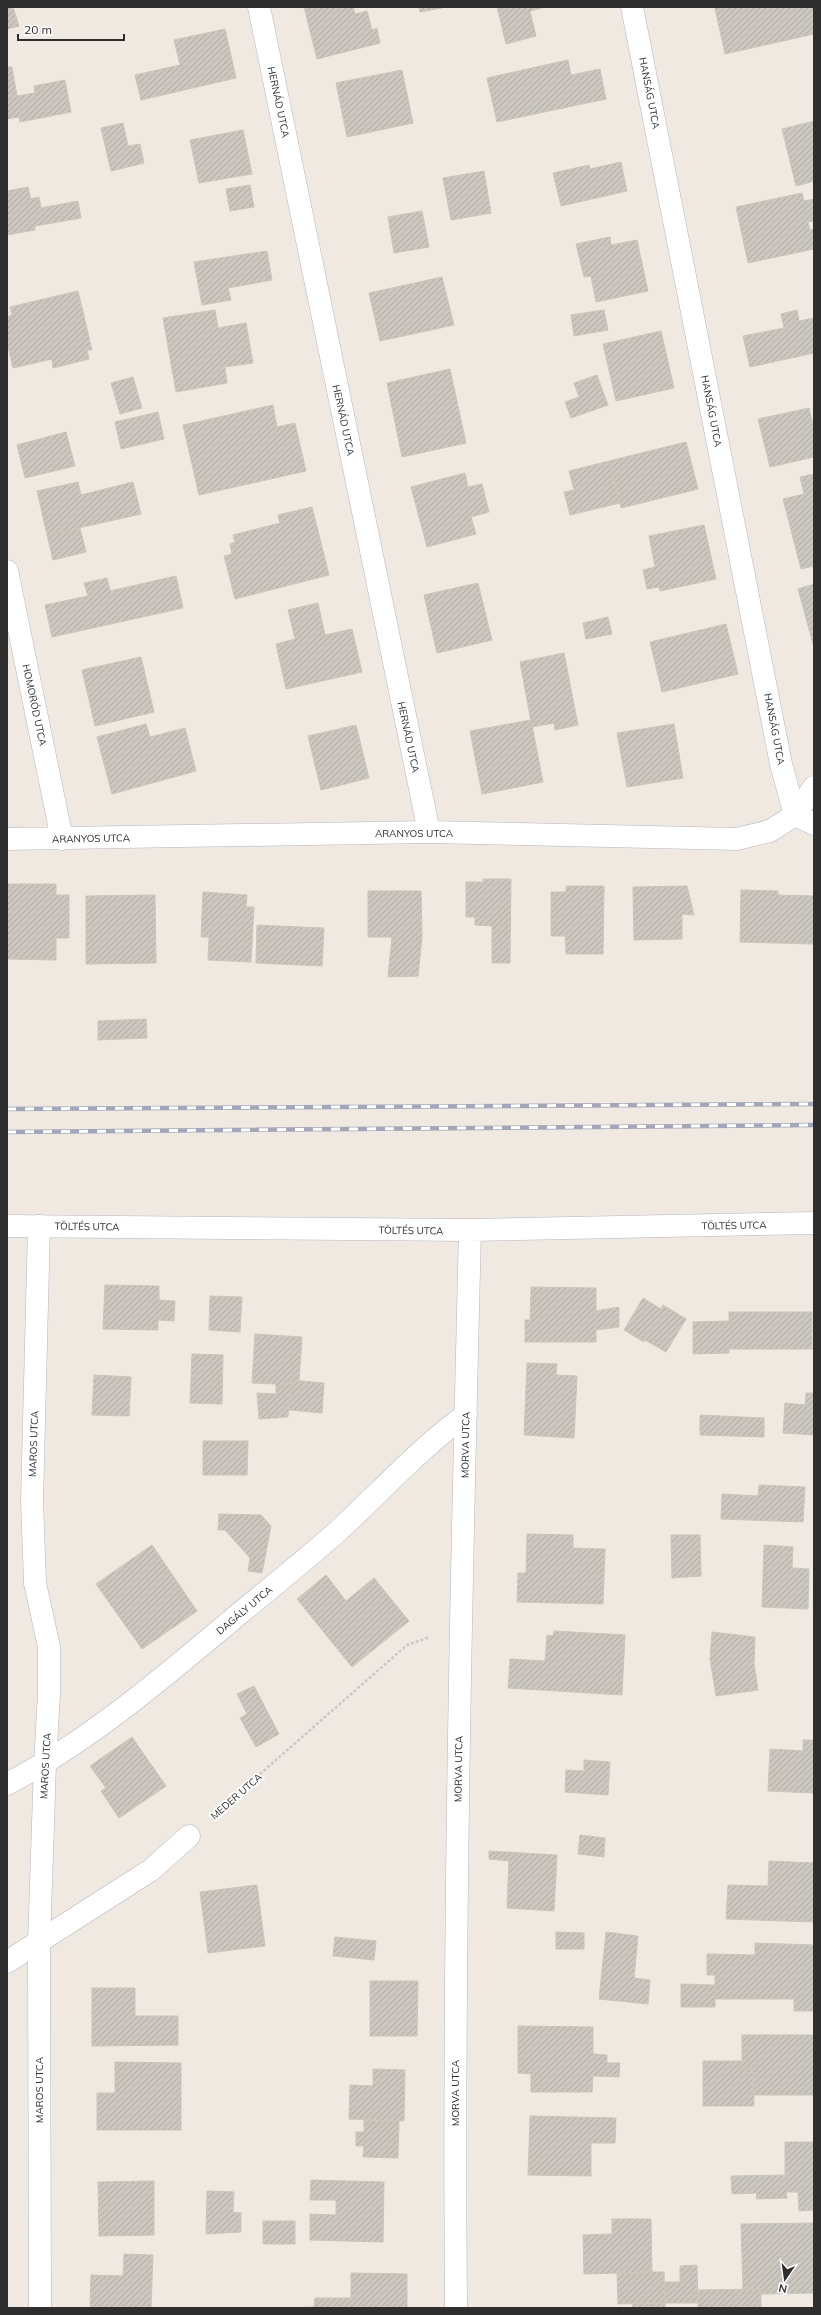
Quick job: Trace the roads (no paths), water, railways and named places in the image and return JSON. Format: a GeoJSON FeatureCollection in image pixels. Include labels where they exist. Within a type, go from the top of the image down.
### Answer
{"type":"FeatureCollection","features":[{"type":"Feature","properties":{"kind":"street","name":"HERNÁD UTCA"},"geometry":{"type":"LineString","coordinates":[[259,7],[429,832]]}},
{"type":"Feature","properties":{"kind":"street","name":"HANSÁG UTCA"},"geometry":{"type":"LineString","coordinates":[[632,7],[781,764],[804,820]]}},
{"type":"Feature","properties":{"kind":"street","name":"HOMORÓD UTCA"},"geometry":{"type":"LineString","coordinates":[[7,571],[62,838]]}},
{"type":"Feature","properties":{"kind":"street"},"geometry":{"type":"LineString","coordinates":[[804,820],[814,787]]}},
{"type":"Feature","properties":{"kind":"street","name":"ARANYOS UTCA"},"geometry":{"type":"LineString","coordinates":[[7,839],[429,832],[737,839],[770,831],[804,820]]}},
{"type":"Feature","properties":{"kind":"street","name":"TÖLTÉS UTCA"},"geometry":{"type":"LineString","coordinates":[[7,1226],[470,1230],[814,1223]]}},
{"type":"Feature","properties":{"kind":"street","name":"MAROS UTCA"},"geometry":{"type":"LineString","coordinates":[[40,1226],[32,1501],[35,1584],[48,1647],[50,1693],[45,1764],[39,1944],[40,2308]]}},
{"type":"Feature","properties":{"kind":"street","name":"MORVA UTCA"},"geometry":{"type":"LineString","coordinates":[[456,2308],[454,2078],[460,1633],[470,1230]]}},
{"type":"Feature","properties":{"kind":"street","name":"DAGÁLY UTCA"},"geometry":{"type":"LineString","coordinates":[[7,1784],[45,1764],[157,1683],[338,1531],[406,1463],[438,1435],[466,1415]]}},
{"type":"Feature","properties":{"kind":"street"},"geometry":{"type":"LineString","coordinates":[[7,1962],[39,1944],[151,1870],[190,1836]]}},
{"type":"Feature","properties":{"kind":"railway"},"geometry":{"type":"LineString","coordinates":[[7,1109],[814,1104]]}},
{"type":"Feature","properties":{"kind":"railway"},"geometry":{"type":"LineString","coordinates":[[7,1132],[814,1125]]}}]}
